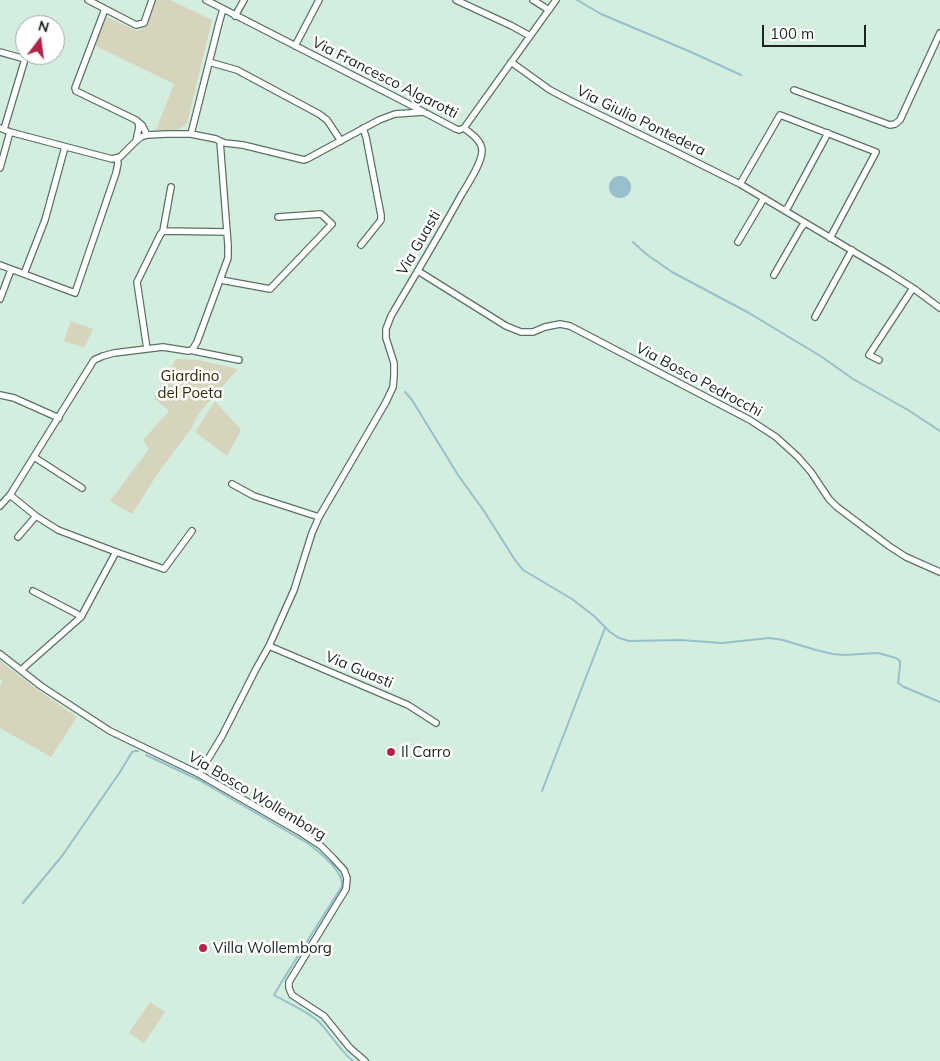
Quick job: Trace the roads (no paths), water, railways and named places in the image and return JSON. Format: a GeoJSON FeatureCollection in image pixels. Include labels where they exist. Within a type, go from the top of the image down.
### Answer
{"type":"FeatureCollection","features":[{"type":"Feature","properties":{"kind":"street"},"geometry":{"type":"LineString","coordinates":[[88,0],[136,25],[144,23],[152,0]]}},
{"type":"Feature","properties":{"kind":"street","name":"Via Francesco Algarotti"},"geometry":{"type":"LineString","coordinates":[[206,0],[457,130],[464,128]]}},
{"type":"Feature","properties":{"kind":"street"},"geometry":{"type":"LineString","coordinates":[[236,16],[244,0]]}},
{"type":"Feature","properties":{"kind":"street","name":"Via Francesco Algarotti"},"geometry":{"type":"LineString","coordinates":[[295,46],[319,0]]}},
{"type":"Feature","properties":{"kind":"street"},"geometry":{"type":"LineString","coordinates":[[456,0],[530,36]]}},
{"type":"Feature","properties":{"kind":"street"},"geometry":{"type":"LineString","coordinates":[[532,0],[549,10]]}},
{"type":"Feature","properties":{"kind":"street"},"geometry":{"type":"LineString","coordinates":[[464,128],[556,0]]}},
{"type":"Feature","properties":{"kind":"street"},"geometry":{"type":"LineString","coordinates":[[105,9],[75,88],[76,91],[138,122],[142,125],[147,136]]}},
{"type":"Feature","properties":{"kind":"street"},"geometry":{"type":"LineString","coordinates":[[191,134],[223,9]]}},
{"type":"Feature","properties":{"kind":"street"},"geometry":{"type":"LineString","coordinates":[[794,90],[890,125],[895,124],[900,120],[940,33]]}},
{"type":"Feature","properties":{"kind":"street"},"geometry":{"type":"LineString","coordinates":[[0,52],[25,59],[5,130],[0,168]]}},
{"type":"Feature","properties":{"kind":"street"},"geometry":{"type":"LineString","coordinates":[[208,62],[237,70],[319,114],[327,120],[341,140]]}},
{"type":"Feature","properties":{"kind":"street","name":"Via Giulio Pontedera"},"geometry":{"type":"LineString","coordinates":[[511,62],[550,90],[740,184],[852,250],[913,288],[940,308]]}},
{"type":"Feature","properties":{"kind":"street"},"geometry":{"type":"LineString","coordinates":[[5,130],[107,158],[117,158],[136,141],[147,136],[191,134],[216,138],[231,144],[243,144],[304,160],[379,120],[395,114],[424,112]]}},
{"type":"Feature","properties":{"kind":"street"},"geometry":{"type":"LineString","coordinates":[[740,184],[780,115],[876,152],[830,238]]}},
{"type":"Feature","properties":{"kind":"street"},"geometry":{"type":"LineString","coordinates":[[136,141],[139,127],[138,122]]}},
{"type":"Feature","properties":{"kind":"street"},"geometry":{"type":"LineString","coordinates":[[361,245],[381,220],[382,215],[363,128]]}},
{"type":"Feature","properties":{"kind":"street","name":"Via Guasti"},"geometry":{"type":"LineString","coordinates":[[199,774],[222,736],[269,646],[294,590],[319,517],[393,387],[394,363],[386,338],[386,329],[391,316],[482,157],[480,142],[464,128]]}},
{"type":"Feature","properties":{"kind":"street"},"geometry":{"type":"LineString","coordinates":[[785,210],[828,133]]}},
{"type":"Feature","properties":{"kind":"street"},"geometry":{"type":"LineString","coordinates":[[192,350],[197,342],[228,258],[220,141]]}},
{"type":"Feature","properties":{"kind":"street"},"geometry":{"type":"LineString","coordinates":[[24,274],[45,220],[65,147]]}},
{"type":"Feature","properties":{"kind":"street"},"geometry":{"type":"LineString","coordinates":[[0,265],[75,293],[117,168],[117,158]]}},
{"type":"Feature","properties":{"kind":"street"},"geometry":{"type":"LineString","coordinates":[[146,349],[137,282],[163,231],[171,187]]}},
{"type":"Feature","properties":{"kind":"street"},"geometry":{"type":"LineString","coordinates":[[738,242],[764,198]]}},
{"type":"Feature","properties":{"kind":"street"},"geometry":{"type":"LineString","coordinates":[[221,280],[270,289],[332,224],[321,214],[278,217]]}},
{"type":"Feature","properties":{"kind":"street"},"geometry":{"type":"LineString","coordinates":[[774,275],[805,223]]}},
{"type":"Feature","properties":{"kind":"street"},"geometry":{"type":"LineString","coordinates":[[163,231],[227,232]]}},
{"type":"Feature","properties":{"kind":"street"},"geometry":{"type":"LineString","coordinates":[[815,317],[852,250]]}},
{"type":"Feature","properties":{"kind":"street"},"geometry":{"type":"LineString","coordinates":[[0,299],[11,270]]}},
{"type":"Feature","properties":{"kind":"street","name":"Via Bosco Pedrocchi"},"geometry":{"type":"LineString","coordinates":[[418,271],[506,326],[521,332],[533,332],[560,324],[570,326],[750,420],[776,437],[798,457],[837,507],[889,546],[940,572]]}},
{"type":"Feature","properties":{"kind":"street"},"geometry":{"type":"LineString","coordinates":[[879,360],[869,355],[913,288]]}},
{"type":"Feature","properties":{"kind":"street"},"geometry":{"type":"LineString","coordinates":[[0,506],[10,496],[94,360],[103,356],[163,347],[192,350],[194,352],[239,360]]}},
{"type":"Feature","properties":{"kind":"street"},"geometry":{"type":"LineString","coordinates":[[0,395],[14,398],[58,418]]}},
{"type":"Feature","properties":{"kind":"street"},"geometry":{"type":"LineString","coordinates":[[34,457],[82,488]]}},
{"type":"Feature","properties":{"kind":"street"},"geometry":{"type":"LineString","coordinates":[[232,484],[254,496],[319,517]]}},
{"type":"Feature","properties":{"kind":"street"},"geometry":{"type":"LineString","coordinates":[[10,496],[58,530],[164,569],[192,531]]}},
{"type":"Feature","properties":{"kind":"street"},"geometry":{"type":"LineString","coordinates":[[18,537],[36,516]]}},
{"type":"Feature","properties":{"kind":"street"},"geometry":{"type":"LineString","coordinates":[[21,670],[81,617],[116,552]]}},
{"type":"Feature","properties":{"kind":"street"},"geometry":{"type":"LineString","coordinates":[[33,591],[81,617]]}},
{"type":"Feature","properties":{"kind":"street","name":"Via Guasti"},"geometry":{"type":"LineString","coordinates":[[269,646],[408,705],[436,723]]}},
{"type":"Feature","properties":{"kind":"street","name":"Via Bosco Wollemborg"},"geometry":{"type":"LineString","coordinates":[[0,654],[55,696],[110,731],[199,774],[298,831],[321,846],[344,870],[347,878],[346,889],[289,982],[289,988],[292,995],[324,1016],[350,1048],[364,1061]]}},
{"type":"Feature","properties":{"kind":"water"},"geometry":{"type":"Polygon","coordinates":[[[620,176],[628,179],[631,187],[628,195],[620,198],[612,195],[609,187],[612,179],[620,176]]]}},
{"type":"Feature","properties":{"kind":"waterway"},"geometry":{"type":"LineString","coordinates":[[577,0],[601,14],[741,75]]}},
{"type":"Feature","properties":{"kind":"waterway"},"geometry":{"type":"LineString","coordinates":[[633,242],[646,254],[672,272],[749,313],[940,431]]}},
{"type":"Feature","properties":{"kind":"waterway"},"geometry":{"type":"LineString","coordinates":[[405,392],[412,400],[458,475],[523,570],[572,599],[619,638],[629,641],[680,640],[722,643],[769,638],[833,654],[878,653],[900,661],[898,683],[940,702]]}},
{"type":"Feature","properties":{"kind":"waterway"},"geometry":{"type":"LineString","coordinates":[[542,791],[605,628]]}},
{"type":"Feature","properties":{"kind":"waterway"},"geometry":{"type":"LineString","coordinates":[[23,903],[62,856],[132,752],[138,751]]}},
{"type":"Feature","properties":{"kind":"waterway"},"geometry":{"type":"LineString","coordinates":[[146,755],[199,780],[309,844],[335,868],[342,880],[342,886],[274,995],[319,1022],[343,1052],[353,1061]]}},
{"type":"Feature","properties":{"kind":"place","name":"Il Carro"},"geometry":{"type":"Point","coordinates":[391,752]}},
{"type":"Feature","properties":{"kind":"place","name":"Villa Wollemborg"},"geometry":{"type":"Point","coordinates":[203,948]}},
{"type":"Feature","properties":{"kind":"park label","name":"Giardino del Poeta"},"geometry":{"type":"Point","coordinates":[190,384]}}]}
